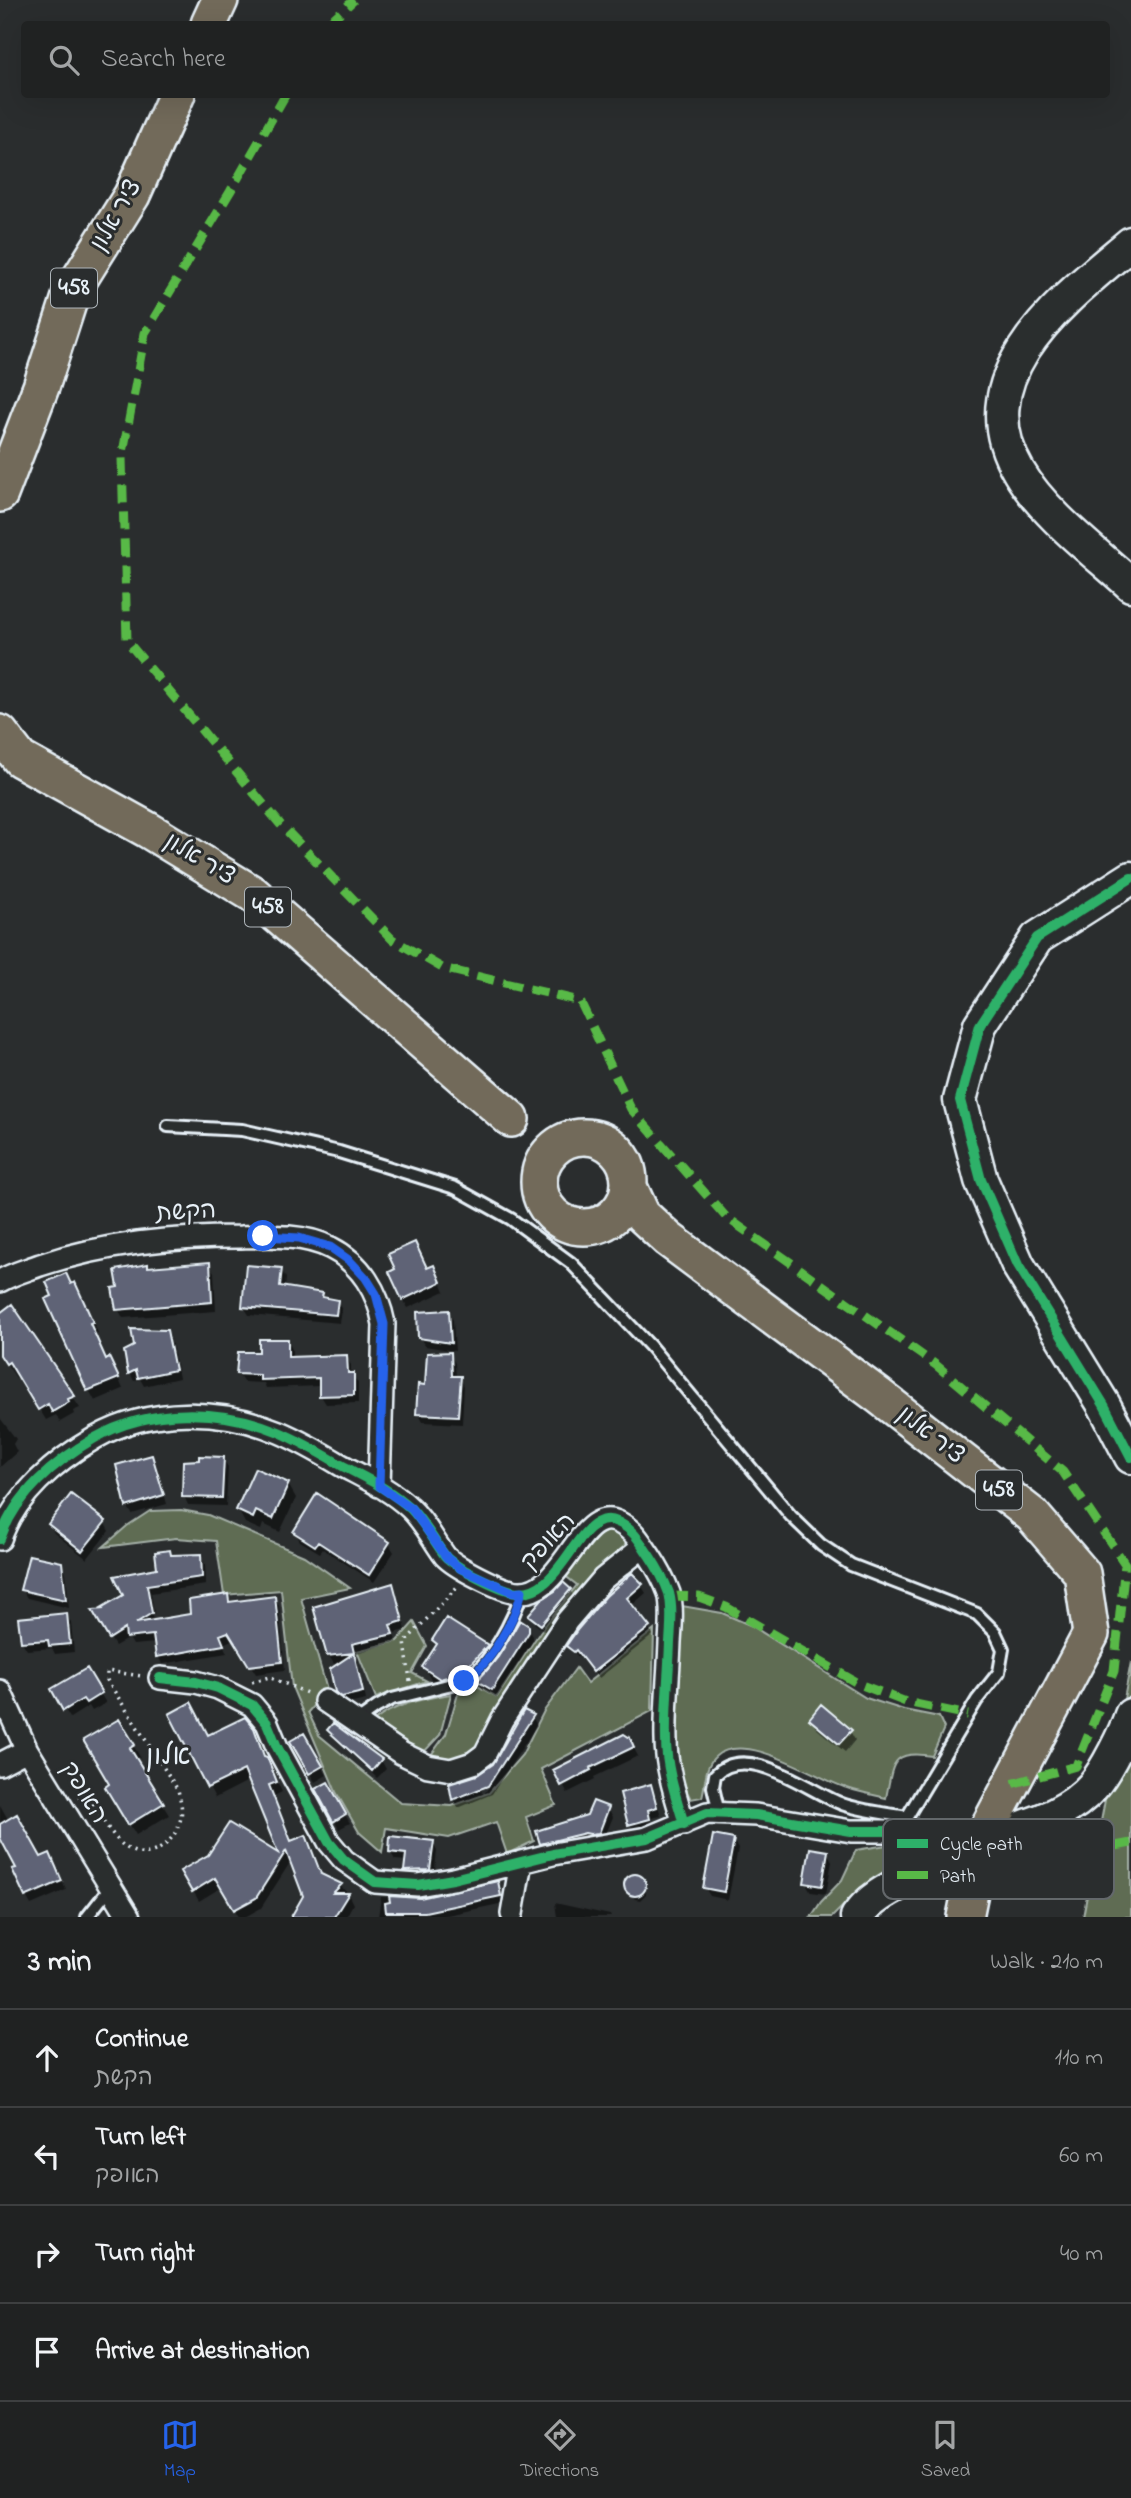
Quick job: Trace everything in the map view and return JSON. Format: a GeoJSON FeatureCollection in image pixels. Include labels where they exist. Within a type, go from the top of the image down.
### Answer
{"type":"FeatureCollection","features":[{"type":"Feature","properties":{"kind":"main road"},"geometry":{"type":"LineString","coordinates":[[210,21],[220,0]]}},
{"type":"Feature","properties":{"kind":"main road","name":"ציר אלון"},"geometry":{"type":"LineString","coordinates":[[0,494],[41,387],[72,291],[132,195],[175,98]]}},
{"type":"Feature","properties":{"kind":"main road","name":"ציר אלון"},"geometry":{"type":"LineString","coordinates":[[0,733],[20,759],[148,830],[253,894],[511,1119],[527,1138],[541,1167]]}},
{"type":"Feature","properties":{"kind":"main road","name":"ציר אלון"},"geometry":{"type":"LineString","coordinates":[[511,1119],[547,1135],[569,1139]]}},
{"type":"Feature","properties":{"kind":"main road"},"geometry":{"type":"LineString","coordinates":[[569,1139],[599,1139],[616,1150],[626,1167],[629,1187],[622,1206],[599,1224],[579,1227],[560,1220],[552,1214],[541,1197],[541,1167],[552,1149],[569,1139]]}},
{"type":"Feature","properties":{"kind":"main road","name":"ציר אלון"},"geometry":{"type":"LineString","coordinates":[[629,1187],[642,1215],[668,1239],[879,1396],[1032,1515],[1082,1573],[1091,1634],[989,1819]]}},
{"type":"Feature","properties":{"kind":"main road","name":"ציר אלון"},"geometry":{"type":"LineString","coordinates":[[599,1224],[620,1225],[668,1239]]}},
{"type":"Feature","properties":{"kind":"main road","name":"ציר אלון"},"geometry":{"type":"LineString","coordinates":[[965,1917],[968,1899]]}},
{"type":"Feature","properties":{"kind":"street"},"geometry":{"type":"LineString","coordinates":[[1131,243],[1051,314],[1023,350],[1007,379],[1002,416],[1008,446],[1024,480],[1067,527],[1131,585]]}},
{"type":"Feature","properties":{"kind":"street"},"geometry":{"type":"LineString","coordinates":[[1131,878],[1037,938],[980,1025],[960,1100],[981,1180],[1018,1265],[1104,1405],[1131,1457]]}},
{"type":"Feature","properties":{"kind":"street","name":"הקשת"},"geometry":{"type":"LineString","coordinates":[[0,1280],[57,1260],[115,1245],[187,1237],[299,1238],[330,1247],[350,1261],[366,1278],[380,1307],[384,1324],[379,1486]]}},
{"type":"Feature","properties":{"kind":"street","name":"האופק"},"geometry":{"type":"LineString","coordinates":[[1,1531],[21,1501],[59,1461],[103,1433],[128,1423],[168,1415],[213,1416],[252,1423],[278,1432],[379,1486],[411,1508],[447,1558],[471,1573],[513,1592],[535,1590],[549,1581],[585,1531],[601,1520],[617,1520],[635,1534],[660,1572],[670,1596],[666,1741],[673,1787],[684,1824]]}},
{"type":"Feature","properties":{"kind":"street"},"geometry":{"type":"LineString","coordinates":[[325,1701],[401,1754],[428,1766],[451,1770],[473,1763],[485,1754],[502,1720],[567,1621],[603,1579],[643,1547]]}},
{"type":"Feature","properties":{"kind":"street"},"geometry":{"type":"LineString","coordinates":[[160,1678],[196,1682],[218,1688],[252,1704],[267,1723],[277,1747],[329,1842],[344,1860],[375,1882],[418,1885],[453,1879],[522,1862],[647,1838],[707,1813],[756,1815],[851,1831],[883,1827]]}},
{"type":"Feature","properties":{"kind":"street","name":"האופק"},"geometry":{"type":"LineString","coordinates":[[0,1691],[27,1750],[129,1917]]}},
{"type":"Feature","properties":{"kind":"street"},"geometry":{"type":"LineString","coordinates":[[1045,1819],[1094,1786],[1131,1715]]}},
{"type":"Feature","properties":{"kind":"street"},"geometry":{"type":"LineString","coordinates":[[0,1764],[27,1750]]}},
{"type":"Feature","properties":{"kind":"street"},"geometry":{"type":"LineString","coordinates":[[512,1914],[522,1862]]}},
{"type":"Feature","properties":{"kind":"street"},"geometry":{"type":"LineString","coordinates":[[857,1917],[862,1909],[883,1893]]}},
{"type":"Feature","properties":{"kind":"lane"},"geometry":{"type":"LineString","coordinates":[[168,1126],[242,1130],[339,1152],[455,1188],[511,1219],[571,1263],[650,1346],[791,1516],[821,1545],[851,1565],[977,1614],[995,1632],[1003,1650],[999,1672],[972,1708],[905,1819]]}},
{"type":"Feature","properties":{"kind":"lane"},"geometry":{"type":"LineString","coordinates":[[356,1722],[377,1707],[412,1693],[464,1681],[472,1676],[498,1643],[517,1611],[522,1591]]}},
{"type":"Feature","properties":{"kind":"lane"},"geometry":{"type":"LineString","coordinates":[[719,1813],[713,1787],[715,1774],[730,1763],[741,1763],[756,1764],[843,1804],[887,1819]]}},
{"type":"Feature","properties":{"kind":"lane"},"geometry":{"type":"LineString","coordinates":[[87,1917],[110,1888]]}},
{"type":"Feature","properties":{"kind":"path"},"geometry":{"type":"LineString","coordinates":[[412,1693],[405,1642],[471,1573]]}},
{"type":"Feature","properties":{"kind":"path"},"geometry":{"type":"LineString","coordinates":[[62,1808],[87,1794],[119,1842],[136,1852],[155,1852],[175,1834],[181,1819],[182,1804],[178,1790],[107,1680],[107,1671],[160,1678]]}},
{"type":"Feature","properties":{"kind":"path"},"geometry":{"type":"LineString","coordinates":[[241,1698],[248,1684],[269,1677],[325,1701]]}},
{"type":"Feature","properties":{"kind":"green space"},"geometry":{"type":"Polygon","coordinates":[[[181,1510],[208,1515],[304,1556],[350,1588],[301,1598],[327,1690],[308,1712],[319,1735],[401,1803],[452,1806],[489,1793],[522,1755],[544,1711],[576,1668],[587,1683],[654,1630],[652,1711],[541,1769],[556,1805],[526,1817],[534,1841],[507,1854],[496,1822],[449,1838],[386,1828],[382,1852],[359,1832],[336,1792],[292,1687],[281,1590],[224,1595],[216,1541],[176,1538],[103,1547],[150,1511],[181,1510]]]}},
{"type":"Feature","properties":{"kind":"green space"},"geometry":{"type":"Polygon","coordinates":[[[615,1529],[623,1534],[626,1548],[495,1731],[465,1758],[446,1760],[431,1755],[446,1734],[458,1694],[474,1684],[497,1697],[540,1632],[577,1585],[564,1575],[592,1541],[615,1529]]]}},
{"type":"Feature","properties":{"kind":"green space"},"geometry":{"type":"Polygon","coordinates":[[[682,1606],[722,1613],[752,1626],[866,1698],[939,1717],[944,1728],[932,1756],[919,1754],[901,1757],[890,1776],[886,1798],[844,1787],[761,1752],[729,1750],[716,1756],[709,1765],[702,1797],[691,1799],[679,1759],[677,1733],[677,1677],[682,1606]]]}},
{"type":"Feature","properties":{"kind":"green space"},"geometry":{"type":"Polygon","coordinates":[[[414,1622],[427,1646],[412,1673],[427,1681],[376,1698],[357,1651],[397,1641],[414,1622]]]}},
{"type":"Feature","properties":{"kind":"green space"},"geometry":{"type":"Polygon","coordinates":[[[1131,1662],[1131,1917],[1083,1917],[1086,1899],[1114,1899],[1114,1819],[1101,1819],[1131,1662]]]}},
{"type":"Feature","properties":{"kind":"green space"},"geometry":{"type":"Polygon","coordinates":[[[451,1694],[440,1735],[423,1753],[374,1721],[401,1706],[451,1694]]]}},
{"type":"Feature","properties":{"kind":"green space"},"geometry":{"type":"Polygon","coordinates":[[[883,1846],[883,1876],[861,1888],[832,1917],[811,1917],[842,1880],[856,1850],[883,1846]]]}},
{"type":"Feature","properties":{"kind":"building"},"geometry":{"type":"Polygon","coordinates":[[[415,1242],[427,1268],[434,1265],[441,1282],[402,1300],[389,1272],[395,1269],[388,1254],[415,1242]]]}},
{"type":"Feature","properties":{"kind":"building"},"geometry":{"type":"Polygon","coordinates":[[[210,1262],[212,1302],[116,1310],[112,1288],[118,1287],[115,1270],[148,1264],[148,1267],[210,1262]]]}},
{"type":"Feature","properties":{"kind":"building"},"geometry":{"type":"Polygon","coordinates":[[[246,1265],[282,1268],[280,1286],[323,1293],[322,1297],[338,1300],[336,1315],[242,1307],[246,1265]]]}},
{"type":"Feature","properties":{"kind":"building"},"geometry":{"type":"Polygon","coordinates":[[[66,1273],[71,1284],[75,1282],[106,1359],[109,1357],[119,1378],[87,1391],[45,1299],[52,1296],[46,1282],[66,1273]]]}},
{"type":"Feature","properties":{"kind":"building"},"geometry":{"type":"Polygon","coordinates":[[[12,1304],[75,1396],[52,1412],[48,1404],[38,1410],[9,1362],[6,1364],[0,1355],[0,1313],[12,1304]]]}},
{"type":"Feature","properties":{"kind":"building"},"geometry":{"type":"Polygon","coordinates":[[[449,1310],[451,1343],[418,1338],[417,1312],[449,1310]]]}},
{"type":"Feature","properties":{"kind":"building"},"geometry":{"type":"Polygon","coordinates":[[[131,1329],[167,1330],[175,1370],[138,1378],[136,1370],[128,1374],[124,1351],[134,1346],[131,1329]]]}},
{"type":"Feature","properties":{"kind":"building"},"geometry":{"type":"Polygon","coordinates":[[[259,1339],[288,1339],[288,1357],[347,1355],[348,1373],[354,1373],[354,1395],[319,1396],[319,1378],[260,1380],[260,1375],[236,1374],[238,1352],[259,1352],[259,1339]]]}},
{"type":"Feature","properties":{"kind":"building"},"geometry":{"type":"Polygon","coordinates":[[[451,1352],[452,1376],[461,1376],[458,1416],[416,1414],[418,1384],[425,1385],[427,1353],[451,1352]]]}},
{"type":"Feature","properties":{"kind":"building"},"geometry":{"type":"Polygon","coordinates":[[[152,1455],[164,1495],[126,1507],[116,1465],[152,1455]]]}},
{"type":"Feature","properties":{"kind":"building"},"geometry":{"type":"Polygon","coordinates":[[[199,1456],[224,1457],[222,1498],[182,1497],[183,1461],[199,1460],[199,1456]]]}},
{"type":"Feature","properties":{"kind":"building"},"geometry":{"type":"Polygon","coordinates":[[[255,1468],[289,1483],[273,1519],[256,1511],[253,1518],[236,1510],[255,1468]]]}},
{"type":"Feature","properties":{"kind":"building"},"geometry":{"type":"Polygon","coordinates":[[[317,1493],[390,1542],[369,1575],[318,1542],[315,1546],[293,1532],[317,1493]]]}},
{"type":"Feature","properties":{"kind":"building"},"geometry":{"type":"Polygon","coordinates":[[[71,1494],[106,1521],[82,1551],[48,1524],[71,1494]]]}},
{"type":"Feature","properties":{"kind":"building"},"geometry":{"type":"Polygon","coordinates":[[[170,1550],[171,1555],[201,1554],[202,1577],[147,1585],[152,1613],[136,1623],[190,1614],[189,1600],[228,1594],[229,1602],[275,1596],[282,1662],[249,1666],[228,1632],[220,1635],[224,1645],[156,1657],[153,1635],[126,1638],[125,1629],[109,1639],[92,1610],[104,1609],[101,1608],[123,1595],[114,1576],[157,1568],[155,1552],[170,1550]]]}},
{"type":"Feature","properties":{"kind":"building"},"geometry":{"type":"Polygon","coordinates":[[[29,1555],[62,1562],[66,1600],[20,1590],[29,1555]]]}},
{"type":"Feature","properties":{"kind":"building"},"geometry":{"type":"Polygon","coordinates":[[[632,1573],[643,1584],[627,1598],[650,1627],[593,1672],[576,1650],[574,1652],[566,1646],[606,1596],[632,1573]]]}},
{"type":"Feature","properties":{"kind":"building"},"geometry":{"type":"Polygon","coordinates":[[[563,1582],[571,1589],[541,1625],[528,1615],[563,1582]]]}},
{"type":"Feature","properties":{"kind":"building"},"geometry":{"type":"Polygon","coordinates":[[[393,1583],[403,1621],[390,1625],[393,1634],[352,1644],[354,1653],[327,1656],[313,1607],[393,1583]]]}},
{"type":"Feature","properties":{"kind":"building"},"geometry":{"type":"Polygon","coordinates":[[[67,1613],[70,1644],[49,1646],[48,1640],[21,1642],[18,1618],[67,1613]]]}},
{"type":"Feature","properties":{"kind":"building"},"geometry":{"type":"Polygon","coordinates":[[[446,1618],[488,1645],[462,1673],[458,1670],[454,1675],[440,1679],[422,1667],[437,1644],[432,1640],[446,1618]]]}},
{"type":"Feature","properties":{"kind":"building"},"geometry":{"type":"Polygon","coordinates":[[[520,1620],[529,1626],[529,1632],[492,1690],[477,1681],[498,1657],[520,1620]]]}},
{"type":"Feature","properties":{"kind":"building"},"geometry":{"type":"Polygon","coordinates":[[[354,1653],[363,1692],[342,1697],[335,1692],[330,1669],[354,1653]]]}},
{"type":"Feature","properties":{"kind":"building"},"geometry":{"type":"Polygon","coordinates":[[[87,1668],[102,1693],[86,1703],[83,1699],[63,1711],[51,1689],[87,1668]]]}},
{"type":"Feature","properties":{"kind":"building"},"geometry":{"type":"Polygon","coordinates":[[[191,1702],[208,1735],[245,1717],[254,1728],[277,1782],[269,1785],[291,1841],[306,1835],[321,1874],[342,1884],[333,1893],[349,1893],[334,1917],[291,1917],[303,1896],[286,1851],[256,1898],[234,1910],[215,1878],[192,1892],[180,1871],[208,1855],[229,1823],[278,1853],[244,1770],[207,1788],[169,1714],[191,1702]]]}},
{"type":"Feature","properties":{"kind":"building"},"geometry":{"type":"Polygon","coordinates":[[[821,1704],[852,1730],[839,1744],[809,1719],[821,1704]]]}},
{"type":"Feature","properties":{"kind":"building"},"geometry":{"type":"Polygon","coordinates":[[[524,1710],[534,1715],[488,1786],[452,1800],[449,1784],[477,1775],[493,1764],[524,1710]]]}},
{"type":"Feature","properties":{"kind":"building"},"geometry":{"type":"Polygon","coordinates":[[[119,1719],[135,1745],[130,1748],[164,1803],[128,1825],[105,1787],[109,1784],[83,1740],[119,1719]]]}},
{"type":"Feature","properties":{"kind":"building"},"geometry":{"type":"Polygon","coordinates":[[[333,1723],[382,1759],[372,1771],[327,1730],[333,1723]]]}},
{"type":"Feature","properties":{"kind":"building"},"geometry":{"type":"Polygon","coordinates":[[[304,1733],[323,1766],[309,1774],[290,1741],[304,1733]]]}},
{"type":"Feature","properties":{"kind":"building"},"geometry":{"type":"Polygon","coordinates":[[[624,1734],[630,1738],[634,1747],[590,1768],[591,1770],[561,1786],[553,1770],[624,1734]]]}},
{"type":"Feature","properties":{"kind":"building"},"geometry":{"type":"Polygon","coordinates":[[[328,1782],[346,1814],[333,1822],[315,1789],[328,1782]]]}},
{"type":"Feature","properties":{"kind":"building"},"geometry":{"type":"Polygon","coordinates":[[[651,1784],[657,1807],[648,1810],[650,1819],[628,1825],[620,1793],[651,1784]]]}},
{"type":"Feature","properties":{"kind":"building"},"geometry":{"type":"Polygon","coordinates":[[[593,1801],[609,1807],[599,1833],[585,1833],[540,1844],[536,1831],[587,1815],[593,1801]]]}},
{"type":"Feature","properties":{"kind":"building"},"geometry":{"type":"Polygon","coordinates":[[[17,1814],[41,1857],[50,1853],[62,1881],[25,1897],[12,1869],[16,1868],[0,1838],[0,1824],[17,1814]]]}},
{"type":"Feature","properties":{"kind":"building"},"geometry":{"type":"Polygon","coordinates":[[[713,1835],[734,1839],[724,1892],[703,1888],[713,1835]]]}},
{"type":"Feature","properties":{"kind":"building"},"geometry":{"type":"Polygon","coordinates":[[[390,1836],[434,1841],[430,1870],[404,1871],[406,1854],[389,1852],[390,1836]]]}},
{"type":"Feature","properties":{"kind":"building"},"geometry":{"type":"Polygon","coordinates":[[[810,1848],[828,1851],[822,1886],[804,1883],[810,1848]]]}},
{"type":"Feature","properties":{"kind":"building"},"geometry":{"type":"Polygon","coordinates":[[[635,1874],[643,1877],[646,1885],[643,1893],[635,1896],[627,1893],[624,1885],[627,1877],[635,1874]]]}},
{"type":"Feature","properties":{"kind":"building"},"geometry":{"type":"Polygon","coordinates":[[[498,1881],[501,1896],[425,1912],[386,1912],[385,1903],[390,1902],[389,1896],[420,1898],[498,1881]]]}},
{"type":"Feature","properties":{"kind":"marked path"},"geometry":{"type":"LineString","coordinates":[[330,21],[354,0]]}},
{"type":"Feature","properties":{"kind":"marked path"},"geometry":{"type":"LineString","coordinates":[[284,98],[145,333],[122,458],[127,641],[280,824],[392,939],[442,968],[580,1001],[631,1109],[726,1217],[936,1365],[1063,1472],[1125,1564],[1114,1671],[1076,1766],[1011,1784]]}},
{"type":"Feature","properties":{"kind":"marked path"},"geometry":{"type":"LineString","coordinates":[[670,1596],[699,1597],[726,1607],[859,1684],[906,1702],[968,1715]]}},
{"type":"Feature","properties":{"kind":"marked path"},"geometry":{"type":"LineString","coordinates":[[1114,1846],[1131,1843]]}},
{"type":"Feature","properties":{"kind":"cycle path"},"geometry":{"type":"LineString","coordinates":[[1131,878],[1037,938],[980,1025],[960,1100],[981,1180],[1018,1265],[1104,1405],[1131,1457]]}},
{"type":"Feature","properties":{"kind":"cycle path"},"geometry":{"type":"LineString","coordinates":[[0,1539],[26,1494],[65,1457],[116,1428],[162,1416],[186,1414],[233,1418],[257,1424],[310,1447],[402,1501],[420,1519],[450,1561],[512,1591],[531,1590],[547,1580],[586,1532],[599,1522],[615,1521],[637,1538],[658,1569],[669,1593],[671,1618],[666,1751],[684,1824]]}},
{"type":"Feature","properties":{"kind":"cycle path"},"geometry":{"type":"LineString","coordinates":[[160,1678],[196,1682],[218,1688],[252,1705],[267,1723],[277,1747],[329,1842],[344,1860],[375,1882],[418,1885],[453,1879],[553,1854],[647,1838],[707,1813],[756,1815],[851,1831],[883,1831]]}},
{"type":"Feature","properties":{"kind":"district","name":"אלון"},"geometry":{"type":"Point","coordinates":[168,1757]}},
{"type":"Feature","properties":{"kind":"route"},"geometry":{"type":"LineString","coordinates":[[263,1236],[299,1238],[330,1247],[350,1261],[366,1278],[376,1294],[384,1324],[383,1429],[379,1486],[411,1508],[447,1558],[461,1569],[513,1592],[522,1591],[517,1611],[498,1643],[472,1676],[464,1681]]}}]}
